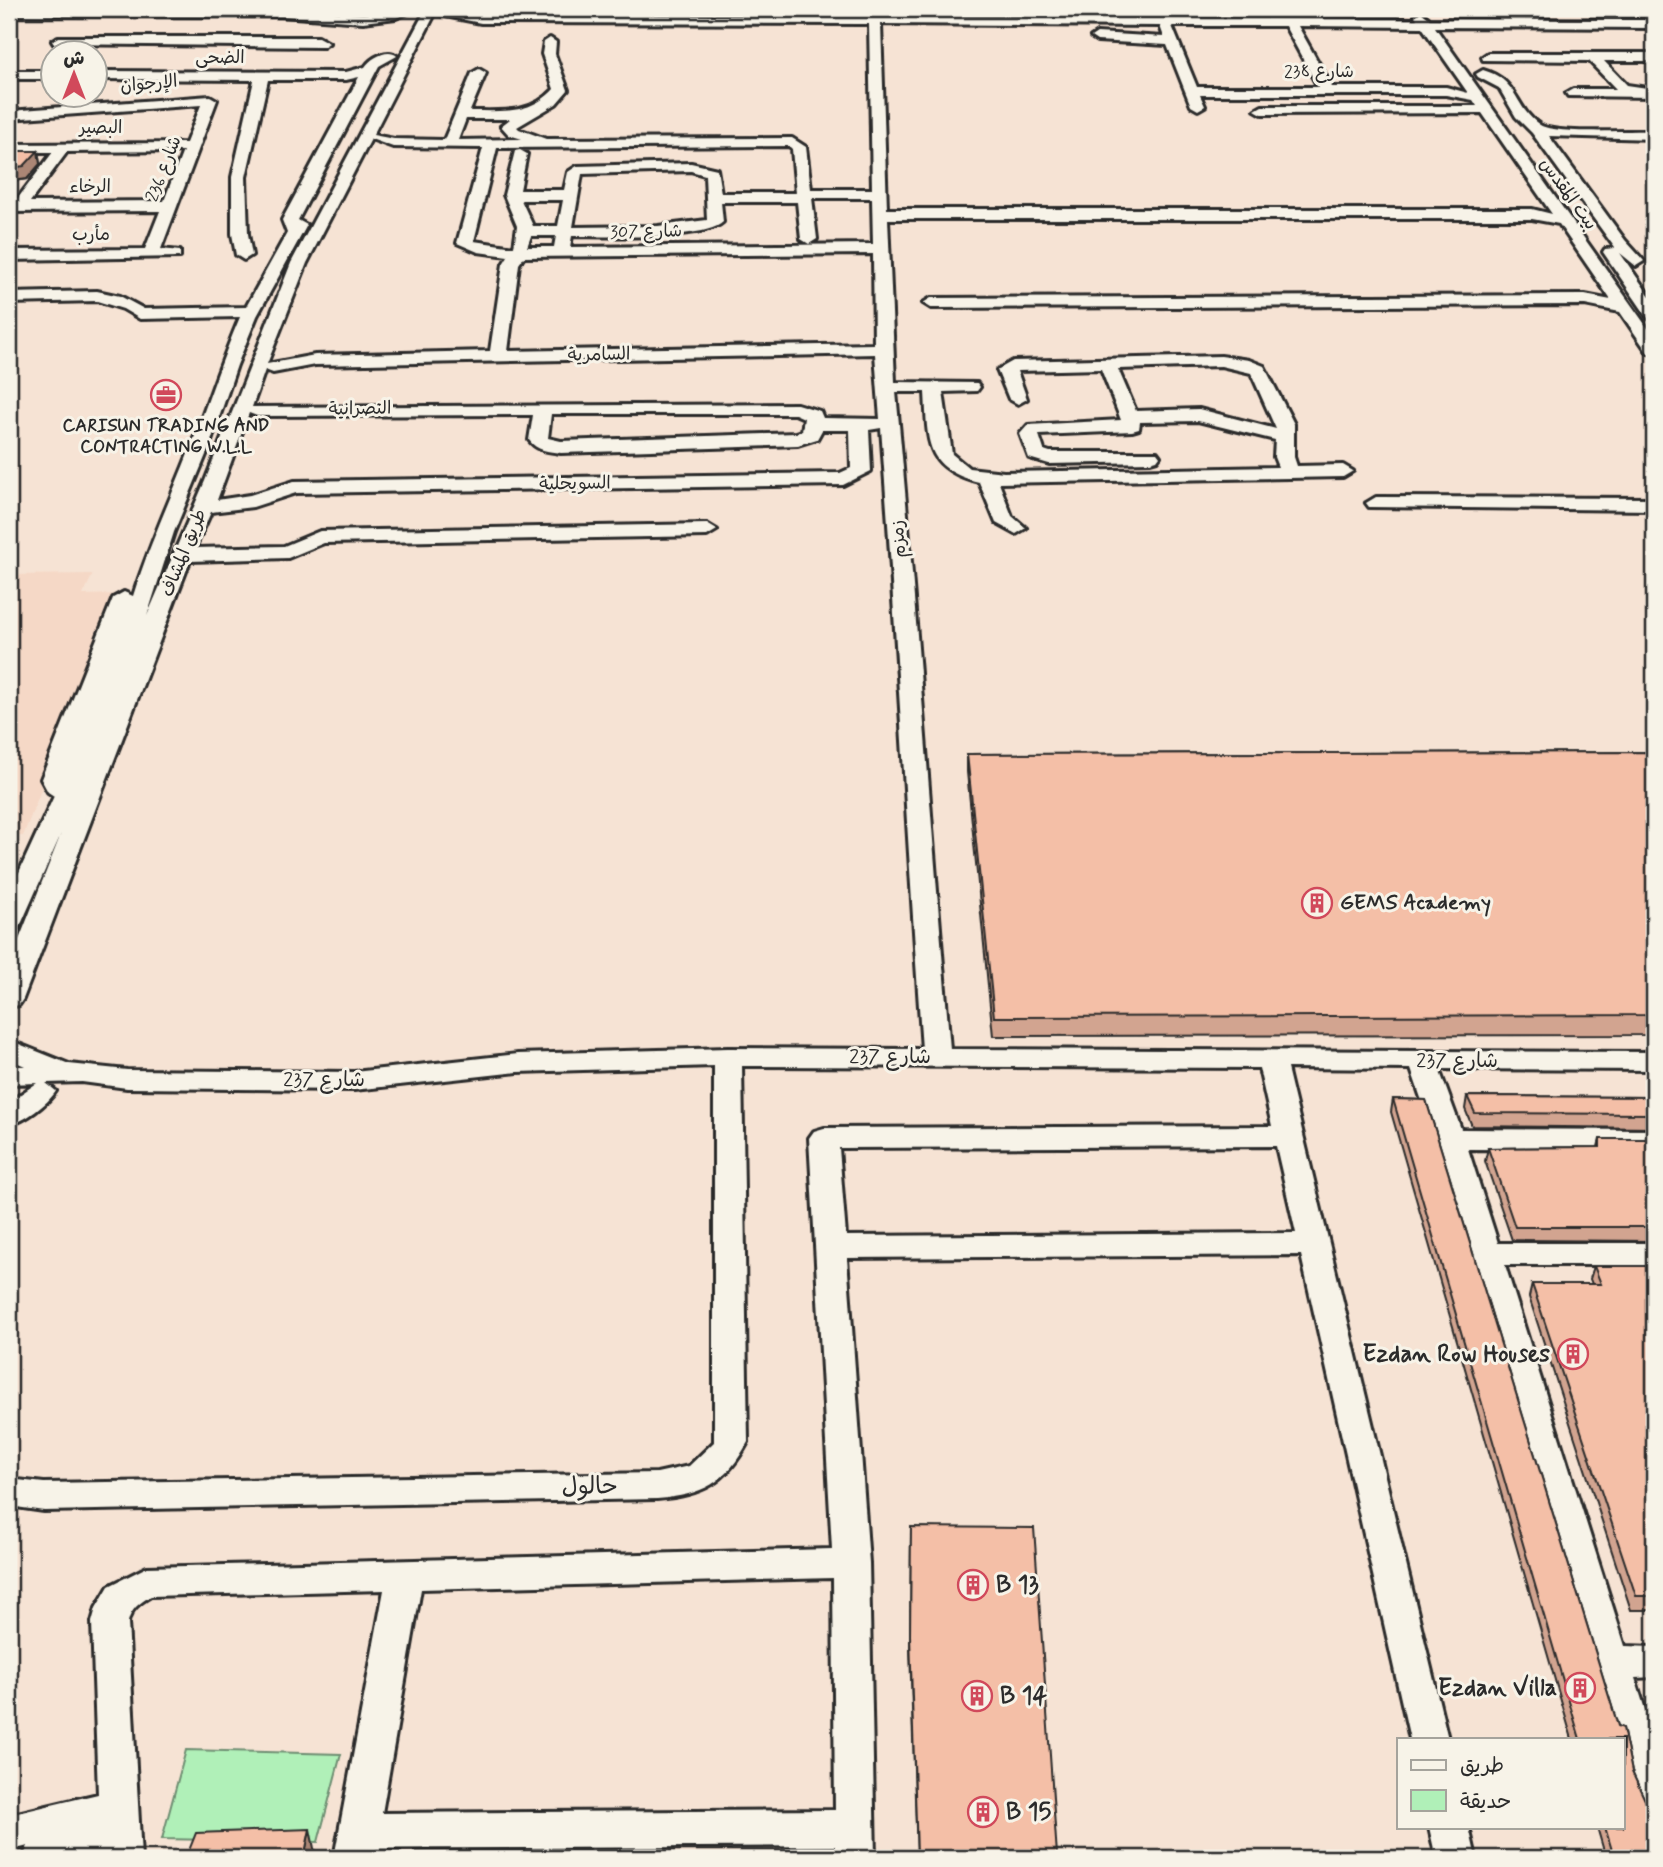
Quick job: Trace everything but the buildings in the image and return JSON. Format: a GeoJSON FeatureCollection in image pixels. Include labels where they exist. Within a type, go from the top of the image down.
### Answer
{"type":"FeatureCollection","features":[{"type":"Feature","properties":{"kind":"street"},"geometry":{"type":"LineString","coordinates":[[9,11],[285,12],[333,18],[380,19],[423,9],[481,19],[610,20]]}},
{"type":"Feature","properties":{"kind":"street","name":"طريق المشاف"},"geometry":{"type":"LineString","coordinates":[[367,90],[418,34],[423,9]]}},
{"type":"Feature","properties":{"kind":"street","name":"طريق المشاف"},"geometry":{"type":"LineString","coordinates":[[9,922],[67,793],[129,640],[164,532],[199,450],[228,365],[248,320],[295,234],[367,90],[423,9]]}},
{"type":"Feature","properties":{"kind":"street"},"geometry":{"type":"LineString","coordinates":[[1551,9],[1561,24]]}},
{"type":"Feature","properties":{"kind":"street"},"geometry":{"type":"LineString","coordinates":[[229,13],[354,21],[398,27]]}},
{"type":"Feature","properties":{"kind":"street"},"geometry":{"type":"LineString","coordinates":[[418,34],[453,22],[610,20],[670,15],[874,20],[1232,21],[1432,18],[1561,24],[1654,24]]}},
{"type":"Feature","properties":{"kind":"street"},"geometry":{"type":"LineString","coordinates":[[1232,21],[1290,23],[1432,18],[1458,45]]}},
{"type":"Feature","properties":{"kind":"street","name":"بيت المقدس"},"geometry":{"type":"LineString","coordinates":[[1432,18],[1427,40],[1458,92],[1478,110],[1595,262],[1622,302],[1646,327],[1654,349]]}},
{"type":"Feature","properties":{"kind":"street","name":"بيت المقدس"},"geometry":{"type":"LineString","coordinates":[[1432,18],[1548,203],[1582,253],[1595,262]]}},
{"type":"Feature","properties":{"kind":"street","name":"زمزم"},"geometry":{"type":"LineString","coordinates":[[874,20],[883,349],[908,634],[912,748],[937,1057]]}},
{"type":"Feature","properties":{"kind":"street"},"geometry":{"type":"LineString","coordinates":[[1164,21],[1199,108]]}},
{"type":"Feature","properties":{"kind":"street"},"geometry":{"type":"LineString","coordinates":[[1290,23],[1327,91]]}},
{"type":"Feature","properties":{"kind":"street"},"geometry":{"type":"LineString","coordinates":[[1097,37],[1172,41]]}},
{"type":"Feature","properties":{"kind":"street"},"geometry":{"type":"LineString","coordinates":[[108,41],[265,62],[318,41],[323,43]]}},
{"type":"Feature","properties":{"kind":"street"},"geometry":{"type":"LineString","coordinates":[[550,42],[548,54],[560,80],[561,90],[551,101],[510,123],[509,129],[554,144]]}},
{"type":"Feature","properties":{"kind":"street","name":"طريق المشاف"},"geometry":{"type":"LineString","coordinates":[[9,999],[377,61],[391,56]]}},
{"type":"Feature","properties":{"kind":"street"},"geometry":{"type":"LineString","coordinates":[[1488,57],[1654,57]]}},
{"type":"Feature","properties":{"kind":"street"},"geometry":{"type":"LineString","coordinates":[[1593,57],[1632,92]]}},
{"type":"Feature","properties":{"kind":"street"},"geometry":{"type":"LineString","coordinates":[[244,255],[240,234],[239,177],[256,117],[265,62]]}},
{"type":"Feature","properties":{"kind":"street","name":"الضحى"},"geometry":{"type":"LineString","coordinates":[[108,74],[265,62],[346,76],[367,90]]}},
{"type":"Feature","properties":{"kind":"street"},"geometry":{"type":"LineString","coordinates":[[304,62],[346,76]]}},
{"type":"Feature","properties":{"kind":"street","name":"بيت المقدس"},"geometry":{"type":"LineString","coordinates":[[1653,310],[1612,254],[1545,146],[1479,69],[1504,85],[1545,146],[1619,243],[1636,261],[1654,288]]}},
{"type":"Feature","properties":{"kind":"street"},"geometry":{"type":"LineString","coordinates":[[449,144],[479,73]]}},
{"type":"Feature","properties":{"kind":"street"},"geometry":{"type":"LineString","coordinates":[[9,75],[38,75]]}},
{"type":"Feature","properties":{"kind":"street"},"geometry":{"type":"LineString","coordinates":[[334,231],[386,121],[367,90]]}},
{"type":"Feature","properties":{"kind":"street","name":"شارع 238"},"geometry":{"type":"LineString","coordinates":[[1192,91],[1458,92]]}},
{"type":"Feature","properties":{"kind":"street"},"geometry":{"type":"LineString","coordinates":[[1573,93],[1654,93]]}},
{"type":"Feature","properties":{"kind":"street","name":"الإرجوان"},"geometry":{"type":"LineString","coordinates":[[9,115],[208,99]]}},
{"type":"Feature","properties":{"kind":"street","name":"شارع 236"},"geometry":{"type":"LineString","coordinates":[[151,254],[193,147],[208,99]]}},
{"type":"Feature","properties":{"kind":"street"},"geometry":{"type":"LineString","coordinates":[[1262,110],[1478,110]]}},
{"type":"Feature","properties":{"kind":"street"},"geometry":{"type":"LineString","coordinates":[[461,115],[522,115]]}},
{"type":"Feature","properties":{"kind":"street"},"geometry":{"type":"LineString","coordinates":[[1545,146],[1564,134],[1654,135]]}},
{"type":"Feature","properties":{"kind":"street"},"geometry":{"type":"LineString","coordinates":[[374,144],[785,141],[799,147],[809,239]]}},
{"type":"Feature","properties":{"kind":"street"},"geometry":{"type":"LineString","coordinates":[[491,144],[466,243],[484,249],[522,243],[565,230],[703,229],[715,224],[712,172],[698,167],[587,168],[575,173],[571,195],[565,230],[561,252]]}},
{"type":"Feature","properties":{"kind":"street","name":"البصير"},"geometry":{"type":"LineString","coordinates":[[9,148],[193,147]]}},
{"type":"Feature","properties":{"kind":"street"},"geometry":{"type":"LineString","coordinates":[[14,207],[63,148]]}},
{"type":"Feature","properties":{"kind":"street"},"geometry":{"type":"LineString","coordinates":[[498,357],[511,264],[522,243],[512,195],[520,154]]}},
{"type":"Feature","properties":{"kind":"street"},"geometry":{"type":"LineString","coordinates":[[713,194],[803,193],[880,204],[1532,214],[1548,203]]}},
{"type":"Feature","properties":{"kind":"street"},"geometry":{"type":"LineString","coordinates":[[512,195],[571,195]]}},
{"type":"Feature","properties":{"kind":"street","name":"الرخاء"},"geometry":{"type":"LineString","coordinates":[[14,207],[171,206]]}},
{"type":"Feature","properties":{"kind":"street","name":"شارع 307"},"geometry":{"type":"LineString","coordinates":[[522,243],[561,252],[881,248]]}},
{"type":"Feature","properties":{"kind":"street","name":"مأرب"},"geometry":{"type":"LineString","coordinates":[[9,255],[174,254]]}},
{"type":"Feature","properties":{"kind":"street"},"geometry":{"type":"LineString","coordinates":[[209,494],[236,465],[289,322],[323,254],[299,263]]}},
{"type":"Feature","properties":{"kind":"street"},"geometry":{"type":"LineString","coordinates":[[1612,254],[1636,261]]}},
{"type":"Feature","properties":{"kind":"street"},"geometry":{"type":"LineString","coordinates":[[213,314],[266,286]]}},
{"type":"Feature","properties":{"kind":"street"},"geometry":{"type":"LineString","coordinates":[[9,298],[102,297],[125,302],[139,314],[213,314],[248,320]]}},
{"type":"Feature","properties":{"kind":"street"},"geometry":{"type":"LineString","coordinates":[[931,303],[1622,302]]}},
{"type":"Feature","properties":{"kind":"street","name":"بيت المقدس"},"geometry":{"type":"LineString","coordinates":[[1646,327],[1631,332],[1654,369]]}},
{"type":"Feature","properties":{"kind":"street","name":"السامرية"},"geometry":{"type":"LineString","coordinates":[[277,359],[883,349]]}},
{"type":"Feature","properties":{"kind":"street"},"geometry":{"type":"LineString","coordinates":[[1018,399],[1006,370],[1008,368],[1107,363],[1221,362],[1249,365],[1258,370],[1285,424],[1287,465]]}},
{"type":"Feature","properties":{"kind":"street"},"geometry":{"type":"LineString","coordinates":[[1107,363],[1132,423],[1128,426],[1038,429],[1029,433],[1036,454],[1044,458],[1150,456]]}},
{"type":"Feature","properties":{"kind":"street"},"geometry":{"type":"LineString","coordinates":[[887,387],[971,387]]}},
{"type":"Feature","properties":{"kind":"street"},"geometry":{"type":"LineString","coordinates":[[934,387],[942,458],[956,471],[987,478],[1287,465]]}},
{"type":"Feature","properties":{"kind":"street","name":"النصرانية"},"geometry":{"type":"LineString","coordinates":[[257,411],[463,408],[797,409],[813,415],[815,424]]}},
{"type":"Feature","properties":{"kind":"street"},"geometry":{"type":"LineString","coordinates":[[543,410],[538,440],[544,445],[561,447],[799,439],[810,435],[815,424],[890,424]]}},
{"type":"Feature","properties":{"kind":"street"},"geometry":{"type":"LineString","coordinates":[[1130,417],[1199,415],[1263,433],[1286,436]]}},
{"type":"Feature","properties":{"kind":"street","name":"السويحلية"},"geometry":{"type":"LineString","coordinates":[[209,494],[241,502],[300,486],[372,488],[843,480],[861,471],[859,424]]}},
{"type":"Feature","properties":{"kind":"street"},"geometry":{"type":"LineString","coordinates":[[1196,459],[1343,471]]}},
{"type":"Feature","properties":{"kind":"street"},"geometry":{"type":"LineString","coordinates":[[987,478],[1003,520],[1016,528]]}},
{"type":"Feature","properties":{"kind":"street"},"geometry":{"type":"LineString","coordinates":[[1376,503],[1654,504]]}},
{"type":"Feature","properties":{"kind":"street"},"geometry":{"type":"LineString","coordinates":[[182,555],[288,552],[320,537],[707,530]]}},
{"type":"Feature","properties":{"kind":"street"},"geometry":{"type":"LineString","coordinates":[[9,1049],[40,1063],[82,1073]]}},
{"type":"Feature","properties":{"kind":"street","name":"شارع 237"},"geometry":{"type":"LineString","coordinates":[[9,1075],[82,1073],[127,1079],[354,1081],[518,1063],[728,1058],[1654,1061]]}},
{"type":"Feature","properties":{"kind":"street","name":"حالول"},"geometry":{"type":"LineString","coordinates":[[9,1493],[44,1497],[657,1486],[696,1479],[713,1469],[731,1442],[728,1058]]}},
{"type":"Feature","properties":{"kind":"street"},"geometry":{"type":"LineString","coordinates":[[1271,1059],[1429,1738]]}},
{"type":"Feature","properties":{"kind":"street"},"geometry":{"type":"LineString","coordinates":[[1422,1061],[1450,1139],[1483,1254],[1654,1799]]}},
{"type":"Feature","properties":{"kind":"street","name":"شارع 237"},"geometry":{"type":"LineString","coordinates":[[9,1093],[127,1079]]}},
{"type":"Feature","properties":{"kind":"street"},"geometry":{"type":"LineString","coordinates":[[9,1116],[42,1091]]}},
{"type":"Feature","properties":{"kind":"street"},"geometry":{"type":"LineString","coordinates":[[405,1576],[356,1845],[855,1843],[850,1563],[833,1247],[824,1138],[1289,1136]]}},
{"type":"Feature","properties":{"kind":"street"},"geometry":{"type":"LineString","coordinates":[[1450,1139],[1654,1140]]}},
{"type":"Feature","properties":{"kind":"street"},"geometry":{"type":"LineString","coordinates":[[833,1247],[1314,1244]]}},
{"type":"Feature","properties":{"kind":"street"},"geometry":{"type":"LineString","coordinates":[[1483,1254],[1654,1254]]}},
{"type":"Feature","properties":{"kind":"street","name":"حالول"},"geometry":{"type":"LineString","coordinates":[[9,1515],[44,1497]]}},
{"type":"Feature","properties":{"kind":"street"},"geometry":{"type":"LineString","coordinates":[[120,1836],[110,1622],[112,1609],[123,1595],[147,1582],[850,1563]]}},
{"type":"Feature","properties":{"kind":"street"},"geometry":{"type":"LineString","coordinates":[[1612,1662],[1654,1662]]}},
{"type":"Feature","properties":{"kind":"street"},"geometry":{"type":"LineString","coordinates":[[1449,1828],[1456,1858]]}},
{"type":"Feature","properties":{"kind":"street"},"geometry":{"type":"LineString","coordinates":[[9,1833],[120,1836]]}},
{"type":"Feature","properties":{"kind":"street"},"geometry":{"type":"LineString","coordinates":[[43,1858],[120,1836]]}},
{"type":"Feature","properties":{"kind":"shaded area"},"geometry":{"type":"Polygon","coordinates":[[[93,574],[83,595],[118,594],[23,836],[9,836],[9,575],[93,574]]]}},
{"type":"Feature","properties":{"kind":"green space"},"geometry":{"type":"Polygon","coordinates":[[[186,1750],[341,1754],[318,1842],[162,1839],[186,1750]]]}},
{"type":"Feature","properties":{"kind":"place","name":"CARISUN TRADING AND CONTRACTING W.L.L"},"geometry":{"type":"Point","coordinates":[166,395]}},
{"type":"Feature","properties":{"kind":"place","name":"GEMS Academy"},"geometry":{"type":"Point","coordinates":[1317,903]}},
{"type":"Feature","properties":{"kind":"place","name":"Ezdan Row Houses"},"geometry":{"type":"Point","coordinates":[1573,1354]}},
{"type":"Feature","properties":{"kind":"place","name":"B 13"},"geometry":{"type":"Point","coordinates":[973,1585]}},
{"type":"Feature","properties":{"kind":"place","name":"Ezdan Villa"},"geometry":{"type":"Point","coordinates":[1580,1688]}},
{"type":"Feature","properties":{"kind":"place","name":"B 14"},"geometry":{"type":"Point","coordinates":[977,1696]}},
{"type":"Feature","properties":{"kind":"place","name":"B 15"},"geometry":{"type":"Point","coordinates":[983,1812]}}]}
